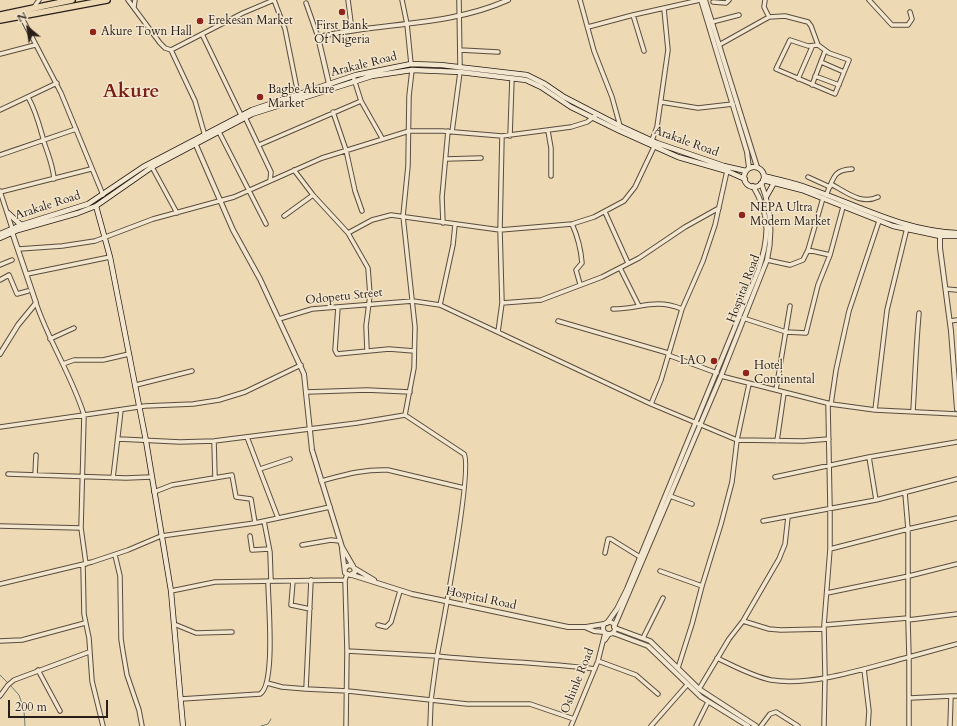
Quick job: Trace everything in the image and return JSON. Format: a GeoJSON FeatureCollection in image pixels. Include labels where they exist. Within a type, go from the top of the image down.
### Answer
{"type":"FeatureCollection","features":[{"type":"Feature","properties":{"kind":"main road"},"geometry":{"type":"LineString","coordinates":[[0,15],[33,8],[52,2],[107,0]]}},
{"type":"Feature","properties":{"kind":"main road"},"geometry":{"type":"LineString","coordinates":[[0,20],[20,16],[66,2]]}},
{"type":"Feature","properties":{"kind":"main road","name":"Arakale Road"},"geometry":{"type":"LineString","coordinates":[[0,238],[20,225],[56,217],[88,204],[128,180],[219,132],[243,116],[354,79],[411,64],[526,75],[545,84],[595,116],[654,147],[678,157],[727,171],[745,179]]}},
{"type":"Feature","properties":{"kind":"main road","name":"Arakale Road"},"geometry":{"type":"LineString","coordinates":[[0,234],[96,206],[143,167],[243,116],[298,94],[329,84],[412,70],[460,69],[532,82],[564,103],[652,140],[696,157],[748,170]]}},
{"type":"Feature","properties":{"kind":"main road"},"geometry":{"type":"LineString","coordinates":[[763,180],[763,173],[757,167],[748,170],[745,179],[746,183],[753,186],[763,180],[807,188],[843,207],[879,220],[940,234],[957,236]]}},
{"type":"Feature","properties":{"kind":"main road"},"geometry":{"type":"LineString","coordinates":[[763,180],[824,197],[907,227]]}},
{"type":"Feature","properties":{"kind":"main road"},"geometry":{"type":"LineString","coordinates":[[766,197],[774,183]]}},
{"type":"Feature","properties":{"kind":"main road"},"geometry":{"type":"LineString","coordinates":[[96,206],[106,238],[146,441],[170,591],[183,726]]}},
{"type":"Feature","properties":{"kind":"main road"},"geometry":{"type":"LineString","coordinates":[[8,213],[20,225]]}},
{"type":"Feature","properties":{"kind":"main road"},"geometry":{"type":"LineString","coordinates":[[940,234],[957,233]]}},
{"type":"Feature","properties":{"kind":"street"},"geometry":{"type":"LineString","coordinates":[[33,8],[38,0]]}},
{"type":"Feature","properties":{"kind":"street"},"geometry":{"type":"LineString","coordinates":[[128,0],[160,43],[170,50],[195,102],[205,136]]}},
{"type":"Feature","properties":{"kind":"street"},"geometry":{"type":"LineString","coordinates":[[134,7],[135,0]]}},
{"type":"Feature","properties":{"kind":"street"},"geometry":{"type":"LineString","coordinates":[[170,50],[248,11],[274,0],[285,29],[298,94]]}},
{"type":"Feature","properties":{"kind":"street"},"geometry":{"type":"LineString","coordinates":[[348,0],[352,30]]}},
{"type":"Feature","properties":{"kind":"street"},"geometry":{"type":"LineString","coordinates":[[402,0],[407,24],[411,64]]}},
{"type":"Feature","properties":{"kind":"street"},"geometry":{"type":"LineString","coordinates":[[443,223],[442,197],[446,159],[460,69],[459,0]]}},
{"type":"Feature","properties":{"kind":"street"},"geometry":{"type":"LineString","coordinates":[[318,37],[352,30],[460,16],[508,0]]}},
{"type":"Feature","properties":{"kind":"street"},"geometry":{"type":"LineString","coordinates":[[580,0],[594,51],[612,97],[620,126]]}},
{"type":"Feature","properties":{"kind":"street"},"geometry":{"type":"LineString","coordinates":[[588,27],[700,0],[734,104],[747,152],[748,170]]}},
{"type":"Feature","properties":{"kind":"street"},"geometry":{"type":"LineString","coordinates":[[705,0],[757,167]]}},
{"type":"Feature","properties":{"kind":"street"},"geometry":{"type":"LineString","coordinates":[[713,2],[726,3],[729,0]]}},
{"type":"Feature","properties":{"kind":"street"},"geometry":{"type":"LineString","coordinates":[[765,0],[764,8],[769,17]]}},
{"type":"Feature","properties":{"kind":"street"},"geometry":{"type":"LineString","coordinates":[[869,0],[892,25],[908,25],[912,19],[910,12]]}},
{"type":"Feature","properties":{"kind":"street"},"geometry":{"type":"LineString","coordinates":[[306,3],[318,37],[329,84]]}},
{"type":"Feature","properties":{"kind":"street"},"geometry":{"type":"LineString","coordinates":[[652,140],[657,127],[668,50],[664,9]]}},
{"type":"Feature","properties":{"kind":"street"},"geometry":{"type":"LineString","coordinates":[[633,15],[644,51]]}},
{"type":"Feature","properties":{"kind":"street"},"geometry":{"type":"LineString","coordinates":[[712,22],[739,15]]}},
{"type":"Feature","properties":{"kind":"street"},"geometry":{"type":"LineString","coordinates":[[20,16],[57,84],[103,195]]}},
{"type":"Feature","properties":{"kind":"street"},"geometry":{"type":"LineString","coordinates":[[719,45],[769,17],[785,16],[808,22],[812,26],[818,45],[825,50],[849,60],[835,94],[776,69],[790,40],[812,47],[818,45]]}},
{"type":"Feature","properties":{"kind":"street"},"geometry":{"type":"LineString","coordinates":[[202,34],[259,145],[271,172],[270,181]]}},
{"type":"Feature","properties":{"kind":"street"},"geometry":{"type":"LineString","coordinates":[[0,54],[35,45]]}},
{"type":"Feature","properties":{"kind":"street"},"geometry":{"type":"LineString","coordinates":[[798,79],[812,47]]}},
{"type":"Feature","properties":{"kind":"street"},"geometry":{"type":"LineString","coordinates":[[460,50],[498,52]]}},
{"type":"Feature","properties":{"kind":"street"},"geometry":{"type":"LineString","coordinates":[[812,85],[825,50]]}},
{"type":"Feature","properties":{"kind":"street"},"geometry":{"type":"LineString","coordinates":[[821,62],[844,72]]}},
{"type":"Feature","properties":{"kind":"street"},"geometry":{"type":"LineString","coordinates":[[405,415],[414,368],[413,301],[403,216],[408,166],[408,131],[412,70]]}},
{"type":"Feature","properties":{"kind":"street"},"geometry":{"type":"LineString","coordinates":[[816,76],[839,85]]}},
{"type":"Feature","properties":{"kind":"street"},"geometry":{"type":"LineString","coordinates":[[510,136],[512,78]]}},
{"type":"Feature","properties":{"kind":"street"},"geometry":{"type":"LineString","coordinates":[[354,79],[361,101],[382,138]]}},
{"type":"Feature","properties":{"kind":"street"},"geometry":{"type":"LineString","coordinates":[[0,110],[57,84]]}},
{"type":"Feature","properties":{"kind":"street"},"geometry":{"type":"LineString","coordinates":[[28,97],[36,112],[53,166],[54,179]]}},
{"type":"Feature","properties":{"kind":"street"},"geometry":{"type":"LineString","coordinates":[[259,145],[361,101]]}},
{"type":"Feature","properties":{"kind":"street"},"geometry":{"type":"LineString","coordinates":[[661,102],[698,108],[734,104]]}},
{"type":"Feature","properties":{"kind":"street"},"geometry":{"type":"LineString","coordinates":[[333,112],[346,150],[355,191],[362,210]]}},
{"type":"Feature","properties":{"kind":"street"},"geometry":{"type":"LineString","coordinates":[[19,249],[76,244],[106,238],[153,219],[250,191],[294,170],[346,150],[408,131],[510,136],[579,125],[595,116]]}},
{"type":"Feature","properties":{"kind":"street"},"geometry":{"type":"LineString","coordinates":[[0,155],[76,129]]}},
{"type":"Feature","properties":{"kind":"street"},"geometry":{"type":"LineString","coordinates":[[548,131],[551,148],[551,176]]}},
{"type":"Feature","properties":{"kind":"street"},"geometry":{"type":"LineString","coordinates":[[219,132],[266,224]]}},
{"type":"Feature","properties":{"kind":"street"},"geometry":{"type":"LineString","coordinates":[[498,332],[502,302],[500,230],[502,136]]}},
{"type":"Feature","properties":{"kind":"street"},"geometry":{"type":"LineString","coordinates":[[196,145],[220,200],[301,366],[307,392],[312,450],[342,547],[347,574],[345,580],[348,691],[346,726]]}},
{"type":"Feature","properties":{"kind":"street"},"geometry":{"type":"LineString","coordinates":[[348,233],[378,218],[391,215],[500,230],[572,224],[605,212],[624,201],[631,193],[654,147]]}},
{"type":"Feature","properties":{"kind":"street"},"geometry":{"type":"LineString","coordinates":[[446,159],[482,158]]}},
{"type":"Feature","properties":{"kind":"street"},"geometry":{"type":"LineString","coordinates":[[152,167],[177,213]]}},
{"type":"Feature","properties":{"kind":"street"},"geometry":{"type":"LineString","coordinates":[[91,169],[0,191],[36,303],[50,339],[74,388],[84,415],[81,476],[81,528],[84,564],[85,623],[92,681],[103,726]]}},
{"type":"Feature","properties":{"kind":"street"},"geometry":{"type":"LineString","coordinates":[[767,260],[781,264],[795,265],[803,260],[808,250],[824,197],[838,171],[852,169]]}},
{"type":"Feature","properties":{"kind":"street"},"geometry":{"type":"LineString","coordinates":[[294,170],[313,195],[348,233],[368,268],[369,305],[366,350]]}},
{"type":"Feature","properties":{"kind":"street"},"geometry":{"type":"LineString","coordinates":[[651,404],[682,309],[703,261],[719,208],[727,171]]}},
{"type":"Feature","properties":{"kind":"street"},"geometry":{"type":"LineString","coordinates":[[271,172],[278,177]]}},
{"type":"Feature","properties":{"kind":"street"},"geometry":{"type":"LineString","coordinates":[[808,177],[860,199],[870,200],[878,197]]}},
{"type":"Feature","properties":{"kind":"street","name":"Hospital Road"},"geometry":{"type":"LineString","coordinates":[[718,374],[767,260],[770,236],[770,214],[763,180]]}},
{"type":"Feature","properties":{"kind":"street","name":"Hospital Road"},"geometry":{"type":"LineString","coordinates":[[718,374],[758,271],[766,242],[766,215],[762,202],[753,186]]}},
{"type":"Feature","properties":{"kind":"street"},"geometry":{"type":"LineString","coordinates":[[284,216],[313,195]]}},
{"type":"Feature","properties":{"kind":"street"},"geometry":{"type":"LineString","coordinates":[[743,318],[786,332],[806,333],[818,285],[830,255],[843,207]]}},
{"type":"Feature","properties":{"kind":"street"},"geometry":{"type":"LineString","coordinates":[[502,302],[541,300],[580,284],[602,277],[639,258],[685,227],[719,208]]}},
{"type":"Feature","properties":{"kind":"street"},"geometry":{"type":"LineString","coordinates":[[605,212],[628,263]]}},
{"type":"Feature","properties":{"kind":"street"},"geometry":{"type":"LineString","coordinates":[[824,726],[824,627],[830,549],[830,404],[849,311],[879,220]]}},
{"type":"Feature","properties":{"kind":"street"},"geometry":{"type":"LineString","coordinates":[[440,305],[456,224]]}},
{"type":"Feature","properties":{"kind":"street"},"geometry":{"type":"LineString","coordinates":[[572,224],[578,237],[578,246],[582,259],[582,263],[576,270],[580,284]]}},
{"type":"Feature","properties":{"kind":"street"},"geometry":{"type":"LineString","coordinates":[[875,410],[887,310],[907,227]]}},
{"type":"Feature","properties":{"kind":"street"},"geometry":{"type":"LineString","coordinates":[[940,234],[950,321],[957,409]]}},
{"type":"Feature","properties":{"kind":"street"},"geometry":{"type":"LineString","coordinates":[[808,250],[830,255]]}},
{"type":"Feature","properties":{"kind":"street"},"geometry":{"type":"LineString","coordinates":[[27,274],[110,257]]}},
{"type":"Feature","properties":{"kind":"street"},"geometry":{"type":"LineString","coordinates":[[0,265],[12,260]]}},
{"type":"Feature","properties":{"kind":"street"},"geometry":{"type":"LineString","coordinates":[[620,268],[639,306]]}},
{"type":"Feature","properties":{"kind":"street"},"geometry":{"type":"LineString","coordinates":[[0,280],[9,275],[17,294],[28,291]]}},
{"type":"Feature","properties":{"kind":"street"},"geometry":{"type":"LineString","coordinates":[[946,289],[957,290]]}},
{"type":"Feature","properties":{"kind":"street","name":"Odopetu Street"},"geometry":{"type":"LineString","coordinates":[[279,319],[312,309],[413,301],[440,305],[651,404],[737,440]]}},
{"type":"Feature","properties":{"kind":"street"},"geometry":{"type":"LineString","coordinates":[[0,354],[18,324],[36,303]]}},
{"type":"Feature","properties":{"kind":"street"},"geometry":{"type":"LineString","coordinates":[[613,308],[627,308],[660,303],[682,309]]}},
{"type":"Feature","properties":{"kind":"street"},"geometry":{"type":"LineString","coordinates":[[776,390],[790,306]]}},
{"type":"Feature","properties":{"kind":"street"},"geometry":{"type":"LineString","coordinates":[[338,307],[336,352],[340,354],[366,350],[389,349],[414,351]]}},
{"type":"Feature","properties":{"kind":"street"},"geometry":{"type":"LineString","coordinates":[[913,411],[916,378],[916,338],[919,313]]}},
{"type":"Feature","properties":{"kind":"street"},"geometry":{"type":"LineString","coordinates":[[950,321],[957,320]]}},
{"type":"Feature","properties":{"kind":"street"},"geometry":{"type":"LineString","coordinates":[[558,321],[668,354],[718,374],[749,384],[830,404],[875,410],[957,414]]}},
{"type":"Feature","properties":{"kind":"street"},"geometry":{"type":"LineString","coordinates":[[50,339],[74,328]]}},
{"type":"Feature","properties":{"kind":"street"},"geometry":{"type":"LineString","coordinates":[[63,364],[74,360],[103,360],[129,354]]}},
{"type":"Feature","properties":{"kind":"street"},"geometry":{"type":"LineString","coordinates":[[0,427],[121,410],[219,400],[245,392],[301,366]]}},
{"type":"Feature","properties":{"kind":"street"},"geometry":{"type":"LineString","coordinates":[[136,385],[192,371]]}},
{"type":"Feature","properties":{"kind":"street"},"geometry":{"type":"LineString","coordinates":[[610,631],[670,496],[718,374]]}},
{"type":"Feature","properties":{"kind":"street"},"geometry":{"type":"LineString","coordinates":[[678,668],[728,497],[737,440],[749,384]]}},
{"type":"Feature","properties":{"kind":"street"},"geometry":{"type":"LineString","coordinates":[[307,392],[367,390],[410,392]]}},
{"type":"Feature","properties":{"kind":"street"},"geometry":{"type":"LineString","coordinates":[[777,441],[784,393]]}},
{"type":"Feature","properties":{"kind":"street"},"geometry":{"type":"LineString","coordinates":[[113,478],[119,439],[121,410]]}},
{"type":"Feature","properties":{"kind":"street"},"geometry":{"type":"LineString","coordinates":[[119,439],[146,441],[214,441],[357,423],[405,415],[464,454],[467,466],[448,602],[437,656],[431,700],[430,726]]}},
{"type":"Feature","properties":{"kind":"street"},"geometry":{"type":"LineString","coordinates":[[698,424],[622,599],[603,628],[658,646],[699,689],[756,726]]}},
{"type":"Feature","properties":{"kind":"street"},"geometry":{"type":"LineString","coordinates":[[247,437],[278,518]]}},
{"type":"Feature","properties":{"kind":"street"},"geometry":{"type":"LineString","coordinates":[[737,440],[777,441],[829,439]]}},
{"type":"Feature","properties":{"kind":"street"},"geometry":{"type":"LineString","coordinates":[[214,441],[215,478]]}},
{"type":"Feature","properties":{"kind":"street"},"geometry":{"type":"LineString","coordinates":[[775,477],[869,457],[957,442]]}},
{"type":"Feature","properties":{"kind":"street"},"geometry":{"type":"LineString","coordinates":[[35,476],[36,455]]}},
{"type":"Feature","properties":{"kind":"street"},"geometry":{"type":"LineString","coordinates":[[869,457],[876,500]]}},
{"type":"Feature","properties":{"kind":"street"},"geometry":{"type":"LineString","coordinates":[[260,469],[290,459]]}},
{"type":"Feature","properties":{"kind":"street"},"geometry":{"type":"LineString","coordinates":[[321,481],[364,470],[376,469],[388,470],[464,488]]}},
{"type":"Feature","properties":{"kind":"street"},"geometry":{"type":"LineString","coordinates":[[8,474],[113,478],[151,477]]}},
{"type":"Feature","properties":{"kind":"street"},"geometry":{"type":"LineString","coordinates":[[154,492],[172,485],[232,475],[236,497],[251,499],[255,523]]}},
{"type":"Feature","properties":{"kind":"street"},"geometry":{"type":"LineString","coordinates":[[763,521],[876,500],[957,479]]}},
{"type":"Feature","properties":{"kind":"street"},"geometry":{"type":"LineString","coordinates":[[905,493],[908,528],[909,576],[909,726]]}},
{"type":"Feature","properties":{"kind":"street"},"geometry":{"type":"LineString","coordinates":[[670,496],[692,504]]}},
{"type":"Feature","properties":{"kind":"street"},"geometry":{"type":"LineString","coordinates":[[0,584],[115,555],[161,536],[255,523],[330,507]]}},
{"type":"Feature","properties":{"kind":"street"},"geometry":{"type":"LineString","coordinates":[[699,689],[729,639],[743,621],[779,558],[785,544],[788,517]]}},
{"type":"Feature","properties":{"kind":"street"},"geometry":{"type":"LineString","coordinates":[[830,549],[908,528],[957,518]]}},
{"type":"Feature","properties":{"kind":"street"},"geometry":{"type":"LineString","coordinates":[[181,699],[260,694],[267,683],[270,624],[269,549],[264,521]]}},
{"type":"Feature","properties":{"kind":"street"},"geometry":{"type":"LineString","coordinates":[[0,526],[81,528]]}},
{"type":"Feature","properties":{"kind":"street"},"geometry":{"type":"LineString","coordinates":[[250,536],[252,550],[269,549]]}},
{"type":"Feature","properties":{"kind":"street"},"geometry":{"type":"LineString","coordinates":[[605,553],[608,539],[610,539],[640,557]]}},
{"type":"Feature","properties":{"kind":"street"},"geometry":{"type":"LineString","coordinates":[[302,546],[331,540],[340,541]]}},
{"type":"Feature","properties":{"kind":"street"},"geometry":{"type":"LineString","coordinates":[[342,547],[354,567],[355,572],[352,575]]}},
{"type":"Feature","properties":{"kind":"street"},"geometry":{"type":"LineString","coordinates":[[115,555],[121,582],[122,646],[127,675],[139,710],[142,726]]}},
{"type":"Feature","properties":{"kind":"street"},"geometry":{"type":"LineString","coordinates":[[827,593],[909,576],[957,564]]}},
{"type":"Feature","properties":{"kind":"street"},"geometry":{"type":"LineString","coordinates":[[345,569],[349,565],[374,580]]}},
{"type":"Feature","properties":{"kind":"street"},"geometry":{"type":"LineString","coordinates":[[660,571],[702,586]]}},
{"type":"Feature","properties":{"kind":"street"},"geometry":{"type":"LineString","coordinates":[[347,574],[374,580]]}},
{"type":"Feature","properties":{"kind":"street"},"geometry":{"type":"LineString","coordinates":[[293,580],[291,605],[310,609]]}},
{"type":"Feature","properties":{"kind":"street"},"geometry":{"type":"LineString","coordinates":[[306,689],[311,580]]}},
{"type":"Feature","properties":{"kind":"street"},"geometry":{"type":"LineString","coordinates":[[170,591],[215,582],[345,580]]}},
{"type":"Feature","properties":{"kind":"street","name":"Hospital Road"},"geometry":{"type":"LineString","coordinates":[[374,580],[400,591],[448,602],[568,627],[586,627]]}},
{"type":"Feature","properties":{"kind":"street"},"geometry":{"type":"LineString","coordinates":[[378,625],[386,627],[391,622],[400,591]]}},
{"type":"Feature","properties":{"kind":"street"},"geometry":{"type":"LineString","coordinates":[[642,640],[663,598]]}},
{"type":"Feature","properties":{"kind":"street"},"geometry":{"type":"LineString","coordinates":[[743,621],[769,629],[781,630],[957,614]]}},
{"type":"Feature","properties":{"kind":"street"},"geometry":{"type":"LineString","coordinates":[[0,641],[22,640],[85,623]]}},
{"type":"Feature","properties":{"kind":"street"},"geometry":{"type":"LineString","coordinates":[[586,627],[612,623],[610,631]]}},
{"type":"Feature","properties":{"kind":"street"},"geometry":{"type":"LineString","coordinates":[[174,624],[196,633],[232,632]]}},
{"type":"Feature","properties":{"kind":"street"},"geometry":{"type":"LineString","coordinates":[[586,627],[594,631],[610,631]]}},
{"type":"Feature","properties":{"kind":"street","name":"Oshinle Road"},"geometry":{"type":"LineString","coordinates":[[571,726],[610,631]]}},
{"type":"Feature","properties":{"kind":"street"},"geometry":{"type":"LineString","coordinates":[[642,640],[687,685],[708,702],[748,726]]}},
{"type":"Feature","properties":{"kind":"street"},"geometry":{"type":"LineString","coordinates":[[717,658],[754,675],[772,680],[825,677],[957,644]]}},
{"type":"Feature","properties":{"kind":"street"},"geometry":{"type":"LineString","coordinates":[[347,651],[437,656],[478,661],[541,664],[595,669]]}},
{"type":"Feature","properties":{"kind":"street"},"geometry":{"type":"LineString","coordinates":[[0,696],[8,685],[14,680],[89,652]]}},
{"type":"Feature","properties":{"kind":"street"},"geometry":{"type":"LineString","coordinates":[[598,661],[636,675],[658,694]]}},
{"type":"Feature","properties":{"kind":"street"},"geometry":{"type":"LineString","coordinates":[[864,668],[869,711],[868,726]]}},
{"type":"Feature","properties":{"kind":"street"},"geometry":{"type":"LineString","coordinates":[[38,670],[60,711]]}},
{"type":"Feature","properties":{"kind":"street"},"geometry":{"type":"LineString","coordinates":[[267,683],[306,689],[348,691],[467,704],[530,704],[574,719]]}},
{"type":"Feature","properties":{"kind":"street"},"geometry":{"type":"LineString","coordinates":[[651,726],[687,685]]}},
{"type":"Feature","properties":{"kind":"street"},"geometry":{"type":"LineString","coordinates":[[950,726],[951,696]]}},
{"type":"Feature","properties":{"kind":"street"},"geometry":{"type":"LineString","coordinates":[[910,698],[957,696]]}},
{"type":"Feature","properties":{"kind":"street"},"geometry":{"type":"LineString","coordinates":[[696,726],[708,702]]}},
{"type":"Feature","properties":{"kind":"street"},"geometry":{"type":"LineString","coordinates":[[761,726],[770,714],[776,712],[798,726]]}},
{"type":"Feature","properties":{"kind":"waterway"},"geometry":{"type":"LineString","coordinates":[[0,675],[8,683]]}},
{"type":"Feature","properties":{"kind":"waterway"},"geometry":{"type":"LineString","coordinates":[[10,685],[19,695],[24,710],[25,726]]}},
{"type":"Feature","properties":{"kind":"waterway"},"geometry":{"type":"LineString","coordinates":[[261,726],[268,724],[271,719]]}},
{"type":"Feature","properties":{"kind":"place","name":"First Bank Of Nigeria"},"geometry":{"type":"Point","coordinates":[342,12]}},
{"type":"Feature","properties":{"kind":"place","name":"Erekesan Market"},"geometry":{"type":"Point","coordinates":[200,21]}},
{"type":"Feature","properties":{"kind":"place","name":"Akure Town Hall"},"geometry":{"type":"Point","coordinates":[93,32]}},
{"type":"Feature","properties":{"kind":"place","name":"Bagbe Akure Market"},"geometry":{"type":"Point","coordinates":[260,97]}},
{"type":"Feature","properties":{"kind":"place","name":"NEPA Ultra Modern Market"},"geometry":{"type":"Point","coordinates":[742,215]}},
{"type":"Feature","properties":{"kind":"place","name":"LAO"},"geometry":{"type":"Point","coordinates":[714,361]}},
{"type":"Feature","properties":{"kind":"place","name":"Hotel Continental"},"geometry":{"type":"Point","coordinates":[746,373]}},
{"type":"Feature","properties":{"kind":"district","name":"Akure"},"geometry":{"type":"Point","coordinates":[131,92]}}]}
